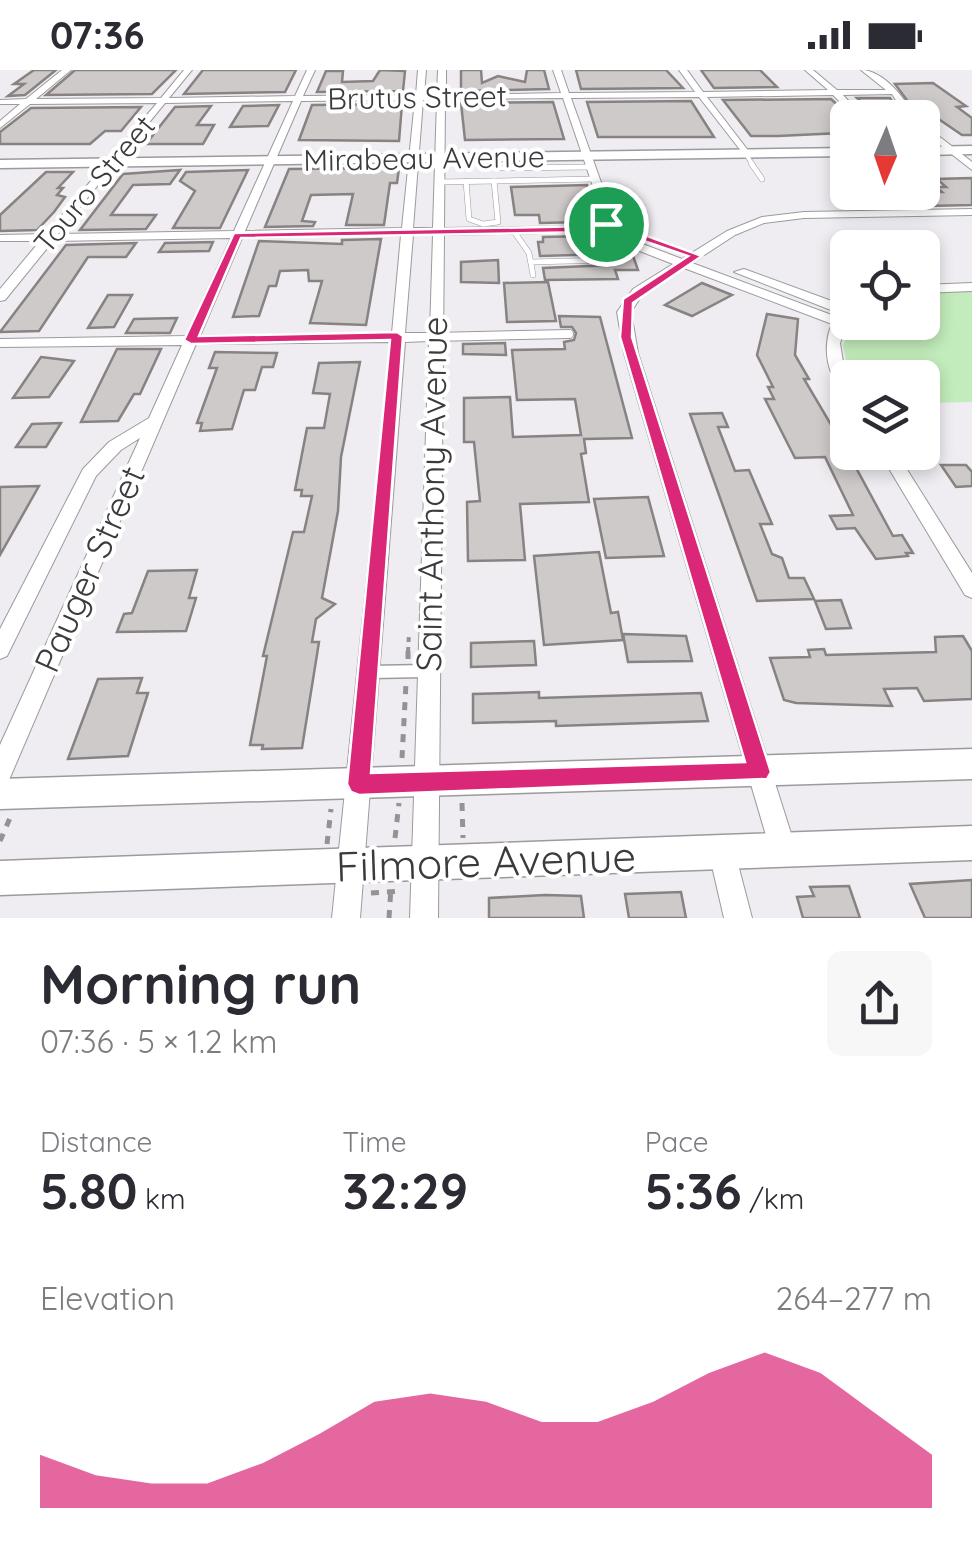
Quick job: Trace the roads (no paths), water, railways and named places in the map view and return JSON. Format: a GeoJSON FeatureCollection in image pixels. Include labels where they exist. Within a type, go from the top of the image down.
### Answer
{"type":"FeatureCollection","features":[{"type":"Feature","properties":{"kind":"street"},"geometry":{"type":"LineString","coordinates":[[0,126],[67,70]]}},
{"type":"Feature","properties":{"kind":"street","name":"Touro Street"},"geometry":{"type":"LineString","coordinates":[[0,297],[188,70]]}},
{"type":"Feature","properties":{"kind":"street","name":"Pauger Street"},"geometry":{"type":"LineString","coordinates":[[0,772],[310,70]]}},
{"type":"Feature","properties":{"kind":"street","name":"Saint Anthony Avenue"},"geometry":{"type":"LineString","coordinates":[[346,918],[422,70]]}},
{"type":"Feature","properties":{"kind":"street","name":"Saint Anthony Avenue"},"geometry":{"type":"LineString","coordinates":[[424,918],[418,877],[426,782],[442,70]]}},
{"type":"Feature","properties":{"kind":"street"},"geometry":{"type":"LineString","coordinates":[[558,70],[608,216],[599,227]]}},
{"type":"Feature","properties":{"kind":"street"},"geometry":{"type":"LineString","coordinates":[[683,70],[742,149]]}},
{"type":"Feature","properties":{"kind":"street"},"geometry":{"type":"LineString","coordinates":[[809,70],[842,100]]}},
{"type":"Feature","properties":{"kind":"street"},"geometry":{"type":"LineString","coordinates":[[865,70],[900,100]]}},
{"type":"Feature","properties":{"kind":"street","name":"Brutus Street"},"geometry":{"type":"LineString","coordinates":[[0,102],[895,92]]}},
{"type":"Feature","properties":{"kind":"street"},"geometry":{"type":"LineString","coordinates":[[940,141],[972,167]]}},
{"type":"Feature","properties":{"kind":"street"},"geometry":{"type":"LineString","coordinates":[[940,147],[972,147]]}},
{"type":"Feature","properties":{"kind":"street","name":"Mirabeau Avenue"},"geometry":{"type":"LineString","coordinates":[[440,154],[500,163],[588,162],[742,149],[830,148]]}},
{"type":"Feature","properties":{"kind":"street","name":"Mirabeau Avenue"},"geometry":{"type":"LineString","coordinates":[[0,154],[115,158]]}},
{"type":"Feature","properties":{"kind":"street","name":"Mirabeau Avenue"},"geometry":{"type":"LineString","coordinates":[[0,164],[115,158],[414,154],[588,162]]}},
{"type":"Feature","properties":{"kind":"street"},"geometry":{"type":"LineString","coordinates":[[782,849],[626,337],[627,302],[745,225],[779,216],[972,212]]}},
{"type":"Feature","properties":{"kind":"street"},"geometry":{"type":"LineString","coordinates":[[0,238],[599,227],[830,311]]}},
{"type":"Feature","properties":{"kind":"street"},"geometry":{"type":"LineString","coordinates":[[940,289],[972,288]]}},
{"type":"Feature","properties":{"kind":"street"},"geometry":{"type":"LineString","coordinates":[[0,344],[433,337]]}},
{"type":"Feature","properties":{"kind":"street","name":"Pauger Street"},"geometry":{"type":"LineString","coordinates":[[0,650],[90,472],[115,446],[155,422]]}},
{"type":"Feature","properties":{"kind":"street"},"geometry":{"type":"LineString","coordinates":[[898,470],[972,590]]}},
{"type":"Feature","properties":{"kind":"street"},"geometry":{"type":"LineString","coordinates":[[6,805],[359,784],[972,764]]}},
{"type":"Feature","properties":{"kind":"street","name":"Filmore Avenue"},"geometry":{"type":"LineString","coordinates":[[0,878],[349,868],[418,877],[782,849],[972,843]]}},
{"type":"Feature","properties":{"kind":"street"},"geometry":{"type":"LineString","coordinates":[[722,853],[738,918]]}},
{"type":"Feature","properties":{"kind":"lane"},"geometry":{"type":"LineString","coordinates":[[742,149],[762,179]]}},
{"type":"Feature","properties":{"kind":"lane"},"geometry":{"type":"LineString","coordinates":[[439,182],[504,181],[588,162]]}},
{"type":"Feature","properties":{"kind":"lane"},"geometry":{"type":"LineString","coordinates":[[500,163],[504,181]]}},
{"type":"Feature","properties":{"kind":"lane"},"geometry":{"type":"LineString","coordinates":[[466,181],[469,219],[483,224],[498,222],[494,181]]}},
{"type":"Feature","properties":{"kind":"lane"},"geometry":{"type":"LineString","coordinates":[[513,230],[531,262],[533,275]]}},
{"type":"Feature","properties":{"kind":"lane"},"geometry":{"type":"LineString","coordinates":[[531,262],[608,260]]}},
{"type":"Feature","properties":{"kind":"lane"},"geometry":{"type":"LineString","coordinates":[[433,337],[569,334]]}},
{"type":"Feature","properties":{"kind":"lane"},"geometry":{"type":"LineString","coordinates":[[368,672],[428,671]]}}]}
